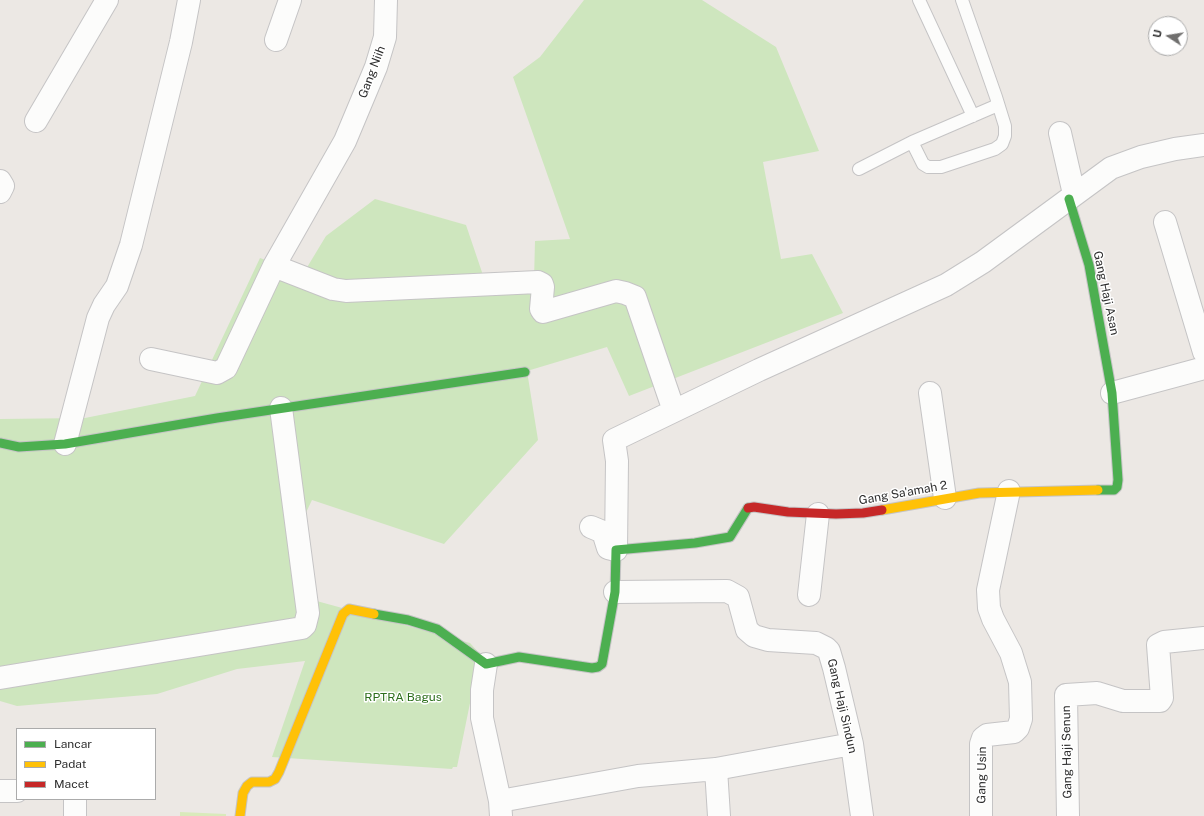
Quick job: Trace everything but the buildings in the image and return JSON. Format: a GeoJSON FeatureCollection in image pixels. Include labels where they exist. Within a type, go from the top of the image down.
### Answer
{"type":"FeatureCollection","features":[{"type":"Feature","properties":{"kind":"street"},"geometry":{"type":"LineString","coordinates":[[36,121],[107,0]]}},
{"type":"Feature","properties":{"kind":"street"},"geometry":{"type":"LineString","coordinates":[[65,444],[98,318],[104,305],[117,286],[131,245],[181,42],[189,0]]}},
{"type":"Feature","properties":{"kind":"street"},"geometry":{"type":"LineString","coordinates":[[276,40],[290,0]]}},
{"type":"Feature","properties":{"kind":"street","name":"Gang Niih"},"geometry":{"type":"LineString","coordinates":[[151,359],[217,373],[222,372],[226,368],[274,266],[345,141],[376,67],[385,37],[386,0]]}},
{"type":"Feature","properties":{"kind":"street"},"geometry":{"type":"LineString","coordinates":[[1060,133],[1071,197]]}},
{"type":"Feature","properties":{"kind":"street"},"geometry":{"type":"LineString","coordinates":[[240,816],[243,793],[247,786],[252,782],[269,782],[275,779],[279,772],[343,614],[349,609],[408,620],[437,629],[486,664],[519,657],[592,668],[598,667],[602,664],[615,592],[617,462],[614,440],[946,285],[984,262],[1111,168],[1141,157],[1175,148],[1204,145]]}},
{"type":"Feature","properties":{"kind":"street"},"geometry":{"type":"LineString","coordinates":[[0,181],[3,186],[0,192]]}},
{"type":"Feature","properties":{"kind":"street","name":"Gang Haji Asan"},"geometry":{"type":"LineString","coordinates":[[1071,197],[1089,264],[1112,394]]}},
{"type":"Feature","properties":{"kind":"street"},"geometry":{"type":"LineString","coordinates":[[1165,222],[1204,352]]}},
{"type":"Feature","properties":{"kind":"street"},"geometry":{"type":"LineString","coordinates":[[274,266],[333,289],[346,291],[538,282],[542,284],[543,287],[541,309],[543,312],[616,291],[625,293],[635,297],[674,411]]}},
{"type":"Feature","properties":{"kind":"street"},"geometry":{"type":"LineString","coordinates":[[1112,394],[1204,368]]}},
{"type":"Feature","properties":{"kind":"street"},"geometry":{"type":"LineString","coordinates":[[0,443],[19,447],[40,447],[65,444],[281,408],[525,372]]}},
{"type":"Feature","properties":{"kind":"street"},"geometry":{"type":"LineString","coordinates":[[930,393],[945,498]]}},
{"type":"Feature","properties":{"kind":"street","name":"Gang Sa'amah 2"},"geometry":{"type":"LineString","coordinates":[[616,550],[694,543],[730,537],[748,508],[818,514],[863,513],[945,498],[1009,491],[1109,490],[1117,487],[1118,480],[1112,394]]}},
{"type":"Feature","properties":{"kind":"street"},"geometry":{"type":"LineString","coordinates":[[0,678],[302,628],[305,625],[308,613],[281,408]]}},
{"type":"Feature","properties":{"kind":"street","name":"Gang Usin"},"geometry":{"type":"LineString","coordinates":[[981,816],[981,744],[983,738],[987,735],[1014,732],[1018,728],[1020,719],[1020,682],[1011,653],[993,620],[989,608],[988,590],[1009,491]]}},
{"type":"Feature","properties":{"kind":"street"},"geometry":{"type":"LineString","coordinates":[[809,596],[818,514]]}},
{"type":"Feature","properties":{"kind":"street"},"geometry":{"type":"LineString","coordinates":[[591,527],[603,532],[608,548],[616,550]]}},
{"type":"Feature","properties":{"kind":"street","name":"Gang Haji Sindun"},"geometry":{"type":"LineString","coordinates":[[615,592],[727,591],[738,597],[747,630],[754,636],[768,640],[821,644],[829,651],[852,744],[862,816]]}},
{"type":"Feature","properties":{"kind":"street","name":"Gang Haji Senun"},"geometry":{"type":"LineString","coordinates":[[1068,816],[1066,695],[1097,693],[1123,701],[1160,701],[1162,698],[1158,645],[1164,642],[1204,638]]}},
{"type":"Feature","properties":{"kind":"street"},"geometry":{"type":"LineString","coordinates":[[486,664],[482,690],[482,718],[501,809],[638,776],[716,769],[852,744]]}},
{"type":"Feature","properties":{"kind":"street"},"geometry":{"type":"LineString","coordinates":[[716,769],[719,816]]}},
{"type":"Feature","properties":{"kind":"street"},"geometry":{"type":"LineString","coordinates":[[0,791],[16,791]]}},
{"type":"Feature","properties":{"kind":"street"},"geometry":{"type":"LineString","coordinates":[[75,800],[75,816]]}},
{"type":"Feature","properties":{"kind":"lane"},"geometry":{"type":"LineString","coordinates":[[919,0],[973,116]]}},
{"type":"Feature","properties":{"kind":"lane"},"geometry":{"type":"LineString","coordinates":[[912,142],[923,164],[928,167],[941,167],[995,149],[1002,144],[1005,136],[1005,126],[962,0]]}},
{"type":"Feature","properties":{"kind":"lane"},"geometry":{"type":"LineString","coordinates":[[859,169],[912,142],[998,105]]}},
{"type":"Feature","properties":{"kind":"green space","name":"RPTRA Bagus"},"geometry":{"type":"Polygon","coordinates":[[[584,0],[702,0],[776,47],[819,151],[763,162],[781,259],[812,254],[843,313],[629,396],[607,347],[527,371],[538,440],[444,544],[312,500],[300,525],[313,600],[470,643],[480,654],[457,767],[453,767],[452,769],[272,757],[305,661],[237,669],[157,694],[17,706],[0,701],[0,419],[85,418],[195,396],[260,258],[303,274],[326,236],[375,199],[466,225],[487,287],[534,280],[535,241],[570,239],[513,77],[540,57],[584,0]]]}},
{"type":"Feature","properties":{"kind":"green space"},"geometry":{"type":"Polygon","coordinates":[[[180,812],[226,814],[226,816],[180,816],[180,812]]]}},
{"type":"Feature","properties":{"kind":"traffic: fast"},"geometry":{"type":"LineString","coordinates":[[1069,199],[1089,265],[1112,393],[1118,480],[1117,487],[1114,490],[1098,490]]}},
{"type":"Feature","properties":{"kind":"traffic: fast"},"geometry":{"type":"LineString","coordinates":[[0,443],[19,447],[65,444],[217,418],[525,372]]}},
{"type":"Feature","properties":{"kind":"traffic: fast"},"geometry":{"type":"LineString","coordinates":[[374,614],[408,620],[437,629],[486,664],[519,657],[592,668],[598,667],[602,664],[615,592],[616,550],[695,543],[730,537],[748,508]]}},
{"type":"Feature","properties":{"kind":"traffic: slow"},"geometry":{"type":"LineString","coordinates":[[882,510],[979,493],[1098,490]]}},
{"type":"Feature","properties":{"kind":"traffic: slow"},"geometry":{"type":"LineString","coordinates":[[240,816],[243,793],[247,786],[252,782],[269,782],[275,779],[279,772],[343,614],[349,609],[374,614]]}},
{"type":"Feature","properties":{"kind":"traffic: jam"},"geometry":{"type":"LineString","coordinates":[[748,508],[754,507],[788,512],[836,514],[863,513],[882,510]]}}]}
